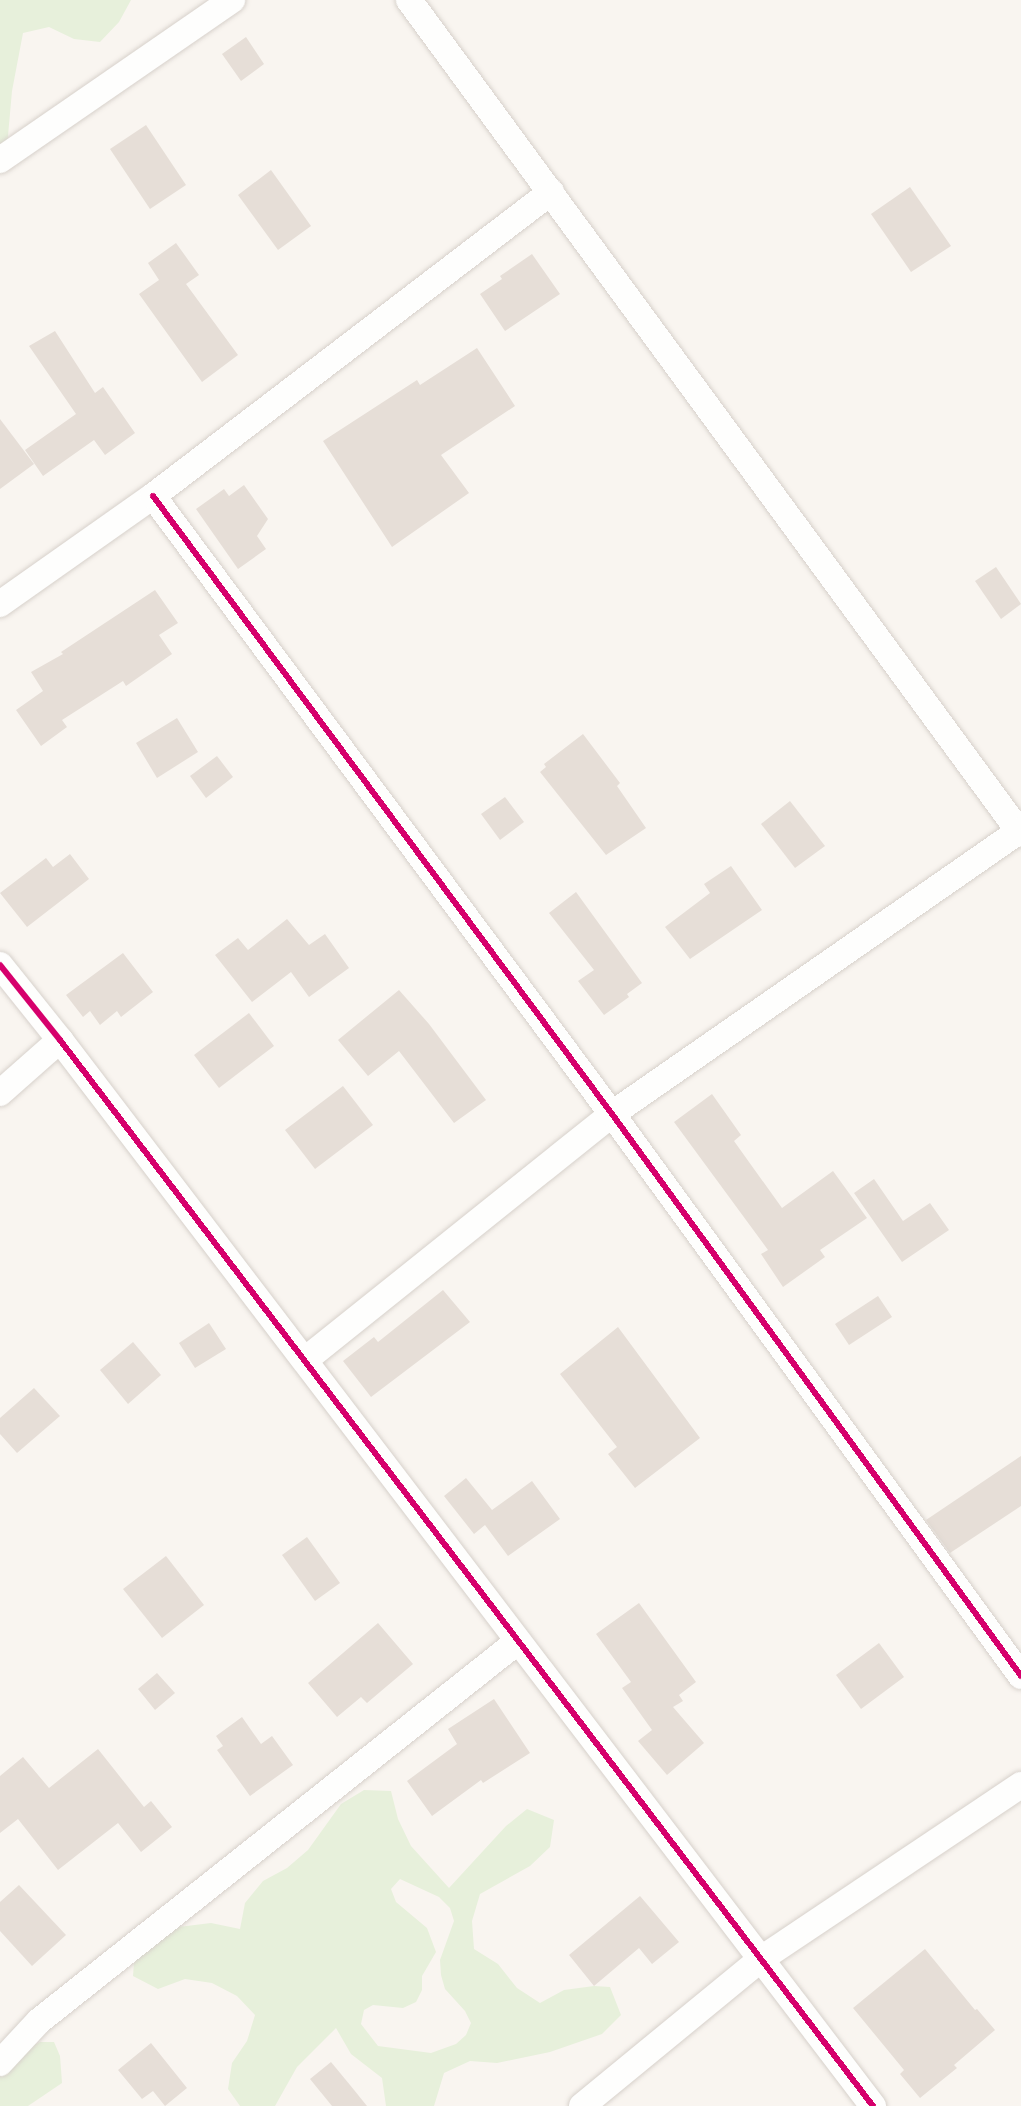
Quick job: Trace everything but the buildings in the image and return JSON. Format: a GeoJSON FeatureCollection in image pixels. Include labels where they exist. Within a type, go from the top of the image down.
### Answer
{"type":"FeatureCollection","features":[{"type":"Feature","properties":{"kind":"street"},"geometry":{"type":"LineString","coordinates":[[0,159],[232,0]]}},
{"type":"Feature","properties":{"kind":"street"},"geometry":{"type":"LineString","coordinates":[[304,1360],[612,1114],[1020,832],[409,0]]}},
{"type":"Feature","properties":{"kind":"street"},"geometry":{"type":"LineString","coordinates":[[0,604],[153,496],[551,192]]}},
{"type":"Feature","properties":{"kind":"street"},"geometry":{"type":"LineString","coordinates":[[153,496],[612,1114],[1021,1676]]}},
{"type":"Feature","properties":{"kind":"street"},"geometry":{"type":"LineString","coordinates":[[0,965],[60,1040],[873,2106]]}},
{"type":"Feature","properties":{"kind":"street"},"geometry":{"type":"LineString","coordinates":[[0,1093],[60,1040]]}},
{"type":"Feature","properties":{"kind":"street"},"geometry":{"type":"LineString","coordinates":[[0,2063],[39,2021],[517,1642]]}},
{"type":"Feature","properties":{"kind":"street"},"geometry":{"type":"LineString","coordinates":[[582,2106],[761,1959],[1021,1785]]}},
{"type":"Feature","properties":{"kind":"green space"},"geometry":{"type":"Polygon","coordinates":[[[0,0],[131,0],[119,22],[100,42],[74,39],[49,27],[23,33],[12,91],[7,147],[0,149],[0,0]]]}},
{"type":"Feature","properties":{"kind":"green space"},"geometry":{"type":"Polygon","coordinates":[[[364,1790],[391,1791],[398,1819],[411,1846],[449,1888],[506,1826],[527,1809],[554,1820],[550,1847],[530,1866],[480,1894],[472,1921],[474,1949],[498,1964],[517,1988],[540,2003],[564,1990],[594,1986],[610,1987],[621,2015],[602,2034],[550,2052],[497,2063],[470,2061],[444,2073],[434,2106],[386,2106],[382,2078],[351,2054],[336,2028],[297,2067],[275,2106],[240,2106],[228,2089],[232,2063],[247,2041],[255,2015],[237,1996],[212,1983],[185,1979],[158,1989],[133,1976],[135,1948],[154,1930],[211,1923],[240,1929],[245,1903],[263,1881],[287,1868],[308,1850],[341,1804],[364,1790]],[[400,1879],[391,1889],[396,1902],[427,1928],[436,1952],[422,1976],[422,1990],[416,2002],[403,2008],[373,2005],[364,2010],[361,2024],[378,2046],[431,2053],[456,2044],[466,2035],[471,2023],[465,2011],[445,1989],[441,1975],[440,1960],[454,1921],[450,1908],[439,1897],[400,1879]]]}},
{"type":"Feature","properties":{"kind":"green space"},"geometry":{"type":"Polygon","coordinates":[[[40,2042],[54,2042],[60,2056],[62,2083],[28,2106],[0,2106],[0,2062],[40,2042]]]}},
{"type":"Feature","properties":{"kind":"cycle path"},"geometry":{"type":"LineString","coordinates":[[153,496],[612,1114],[1021,1676]]}},
{"type":"Feature","properties":{"kind":"cycle path"},"geometry":{"type":"LineString","coordinates":[[0,965],[60,1040],[873,2106]]}}]}
